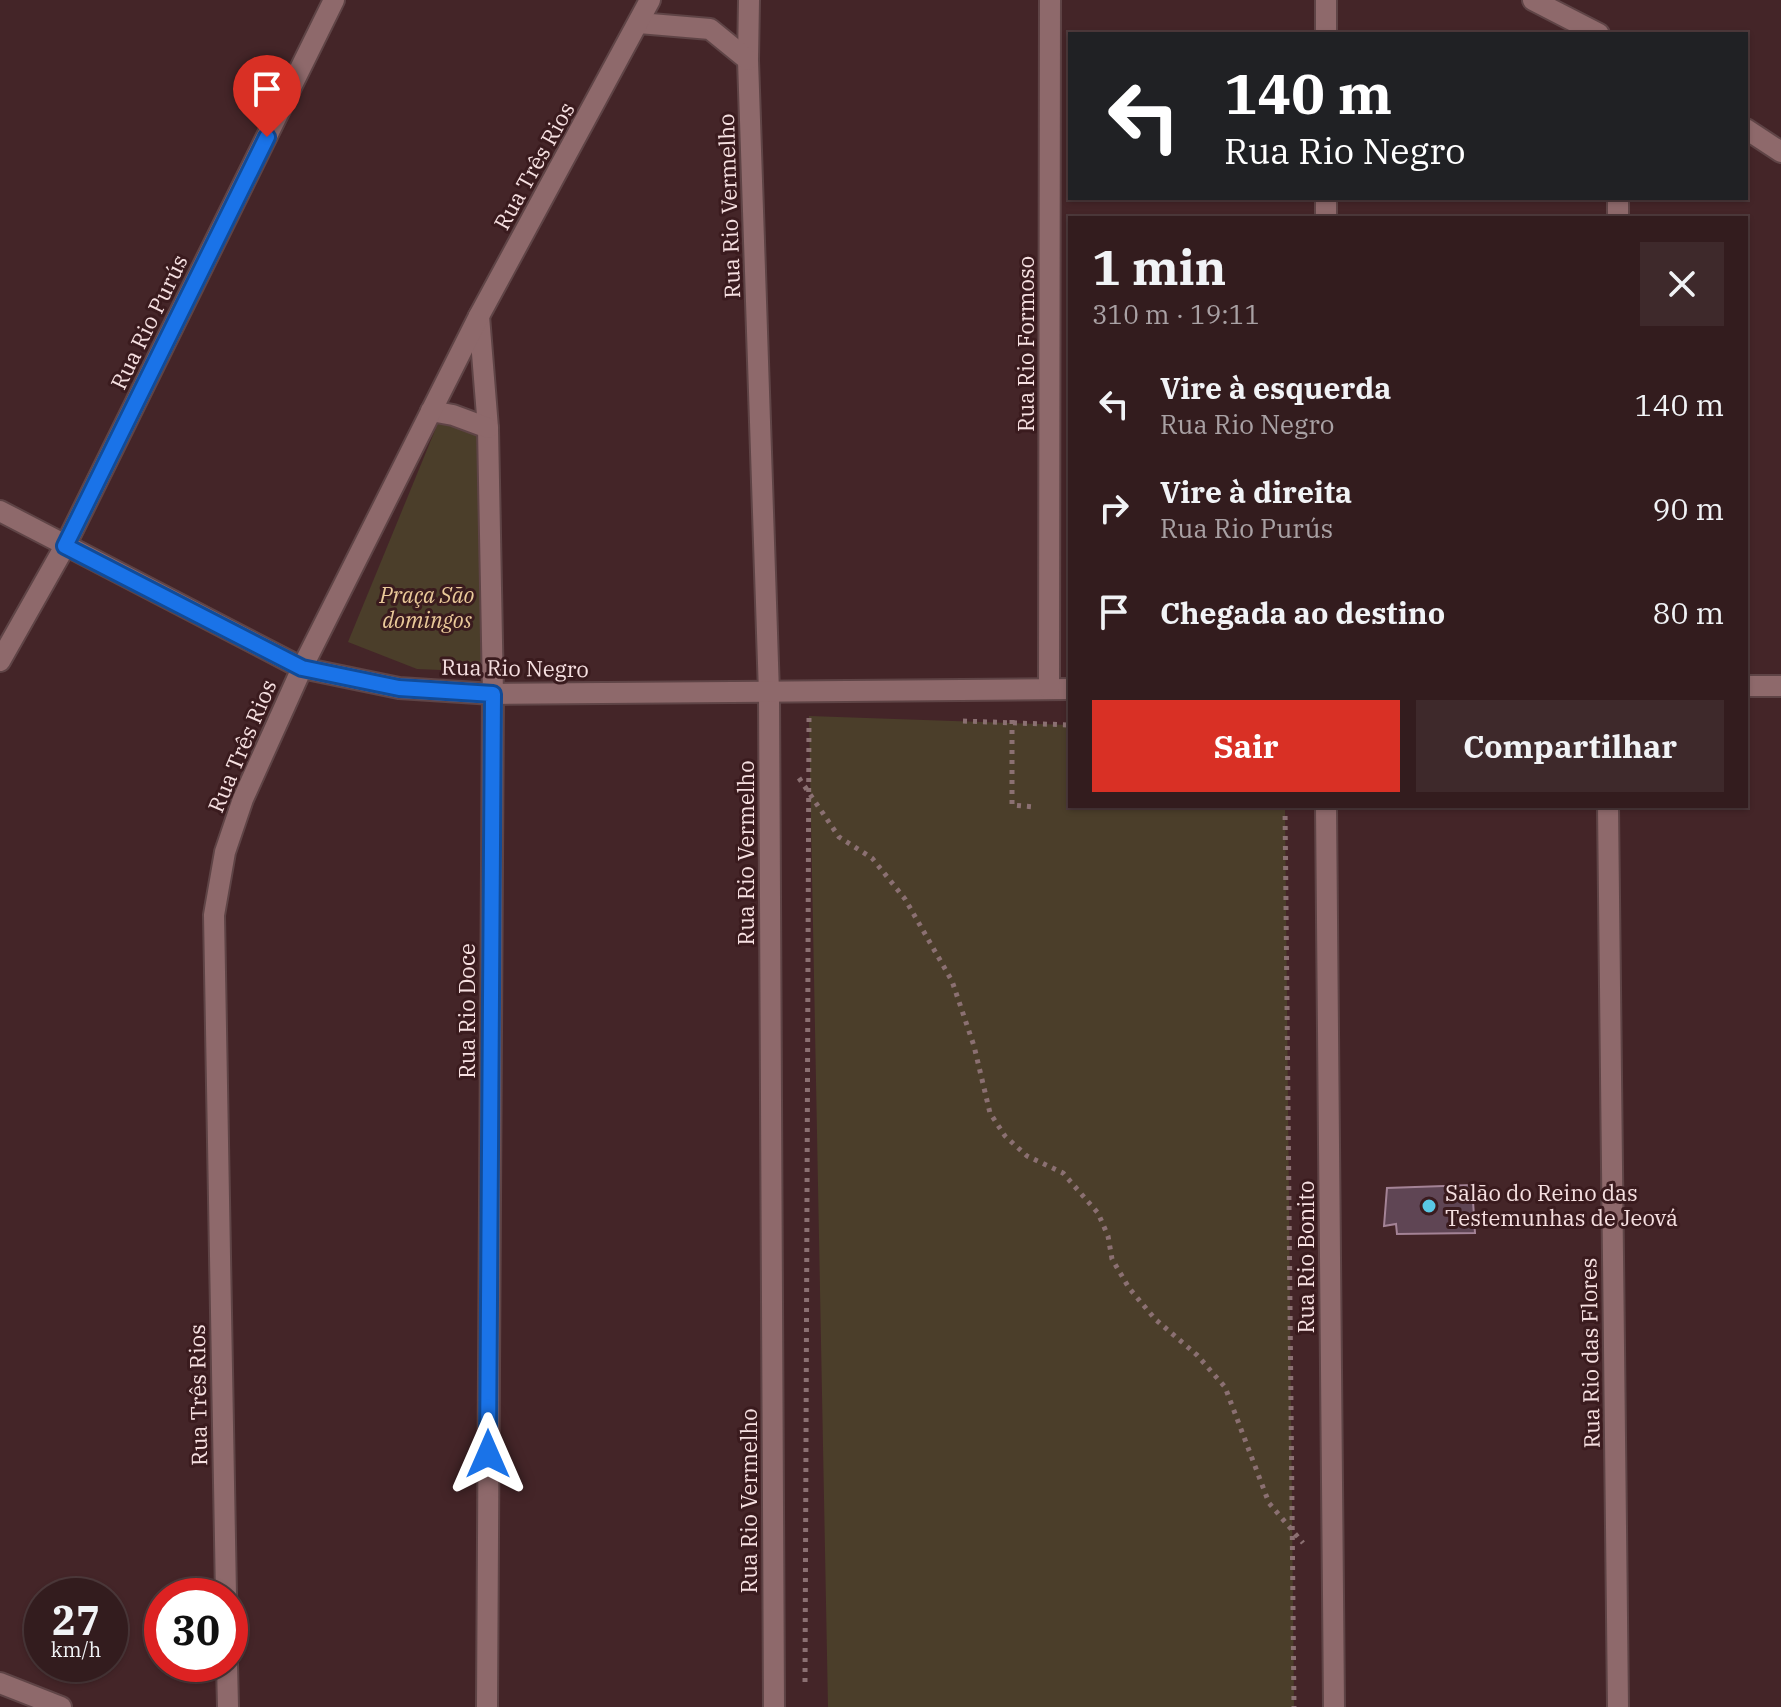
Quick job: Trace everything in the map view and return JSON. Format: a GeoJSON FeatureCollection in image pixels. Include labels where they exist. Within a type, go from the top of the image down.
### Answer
{"type":"FeatureCollection","features":[{"type":"Feature","properties":{"kind":"street","name":"Rua Rio Purús"},"geometry":{"type":"LineString","coordinates":[[0,661],[65,546],[334,0]]}},
{"type":"Feature","properties":{"kind":"street","name":"Rua Três Rios"},"geometry":{"type":"LineString","coordinates":[[226,1578],[214,915],[225,852],[243,799],[302,668],[479,316],[650,0]]}},
{"type":"Feature","properties":{"kind":"street","name":"Rua Rio Vermelho"},"geometry":{"type":"LineString","coordinates":[[749,0],[748,60],[769,693],[774,1707]]}},
{"type":"Feature","properties":{"kind":"street","name":"Rua Rio Formoso"},"geometry":{"type":"LineString","coordinates":[[1050,0],[1060,689]]}},
{"type":"Feature","properties":{"kind":"street"},"geometry":{"type":"LineString","coordinates":[[1326,0],[1326,32]]}},
{"type":"Feature","properties":{"kind":"street"},"geometry":{"type":"LineString","coordinates":[[1533,0],[1595,32]]}},
{"type":"Feature","properties":{"kind":"street"},"geometry":{"type":"LineString","coordinates":[[639,23],[710,29],[748,60]]}},
{"type":"Feature","properties":{"kind":"street"},"geometry":{"type":"LineString","coordinates":[[1748,130],[1781,152]]}},
{"type":"Feature","properties":{"kind":"street","name":"Rua Rio Doce"},"geometry":{"type":"LineString","coordinates":[[479,316],[488,428],[493,694],[487,1707]]}},
{"type":"Feature","properties":{"kind":"street"},"geometry":{"type":"LineString","coordinates":[[431,411],[453,415],[488,428]]}},
{"type":"Feature","properties":{"kind":"street","name":"Rua Rio Negro"},"geometry":{"type":"LineString","coordinates":[[0,511],[302,668],[399,688],[493,694],[1060,689]]}},
{"type":"Feature","properties":{"kind":"street"},"geometry":{"type":"LineString","coordinates":[[1748,686],[1781,686]]}},
{"type":"Feature","properties":{"kind":"street","name":"Rua Rio Bonito"},"geometry":{"type":"LineString","coordinates":[[1326,808],[1334,1707]]}},
{"type":"Feature","properties":{"kind":"street","name":"Rua Rio das Flores"},"geometry":{"type":"LineString","coordinates":[[1608,808],[1618,1707]]}},
{"type":"Feature","properties":{"kind":"street"},"geometry":{"type":"LineString","coordinates":[[227,1682],[228,1707]]}},
{"type":"Feature","properties":{"kind":"street"},"geometry":{"type":"LineString","coordinates":[[0,1683],[61,1707]]}},
{"type":"Feature","properties":{"kind":"path"},"geometry":{"type":"LineString","coordinates":[[805,1691],[809,716],[824,717]]}},
{"type":"Feature","properties":{"kind":"path"},"geometry":{"type":"LineString","coordinates":[[949,721],[1068,725]]}},
{"type":"Feature","properties":{"kind":"path"},"geometry":{"type":"LineString","coordinates":[[1012,723],[1012,805],[1034,807]]}},
{"type":"Feature","properties":{"kind":"path"},"geometry":{"type":"LineString","coordinates":[[808,795],[839,837],[872,858],[905,899],[945,967],[974,1046],[990,1113],[1005,1136],[1027,1156],[1063,1173],[1098,1213],[1108,1236],[1112,1259],[1129,1288],[1155,1319],[1197,1355],[1225,1387],[1269,1503],[1292,1527]]}},
{"type":"Feature","properties":{"kind":"path"},"geometry":{"type":"LineString","coordinates":[[1285,808],[1294,1707]]}},
{"type":"Feature","properties":{"kind":"path"},"geometry":{"type":"LineString","coordinates":[[1294,1691],[1302,1699]]}},
{"type":"Feature","properties":{"kind":"green space","name":"Praça São domingos"},"geometry":{"type":"Polygon","coordinates":[[[459,419],[479,435],[489,672],[417,669],[348,642],[438,423],[459,419]]]}},
{"type":"Feature","properties":{"kind":"green space"},"geometry":{"type":"Polygon","coordinates":[[[809,716],[1068,725],[1068,808],[1285,808],[1294,1707],[828,1707],[809,716]]]}},
{"type":"Feature","properties":{"kind":"building","name":"Salão do Reino das Testemunhas de Jeová"},"geometry":{"type":"Polygon","coordinates":[[[1472,1185],[1475,1233],[1397,1234],[1396,1224],[1384,1226],[1387,1188],[1472,1185]]]}},
{"type":"Feature","properties":{"kind":"place","name":"Salão do Reino das Testemunhas de Jeová"},"geometry":{"type":"Point","coordinates":[1429,1206]}},
{"type":"Feature","properties":{"kind":"route"},"geometry":{"type":"LineString","coordinates":[[267,137],[65,546],[302,668],[399,688],[493,694],[488,1454]]}}]}
